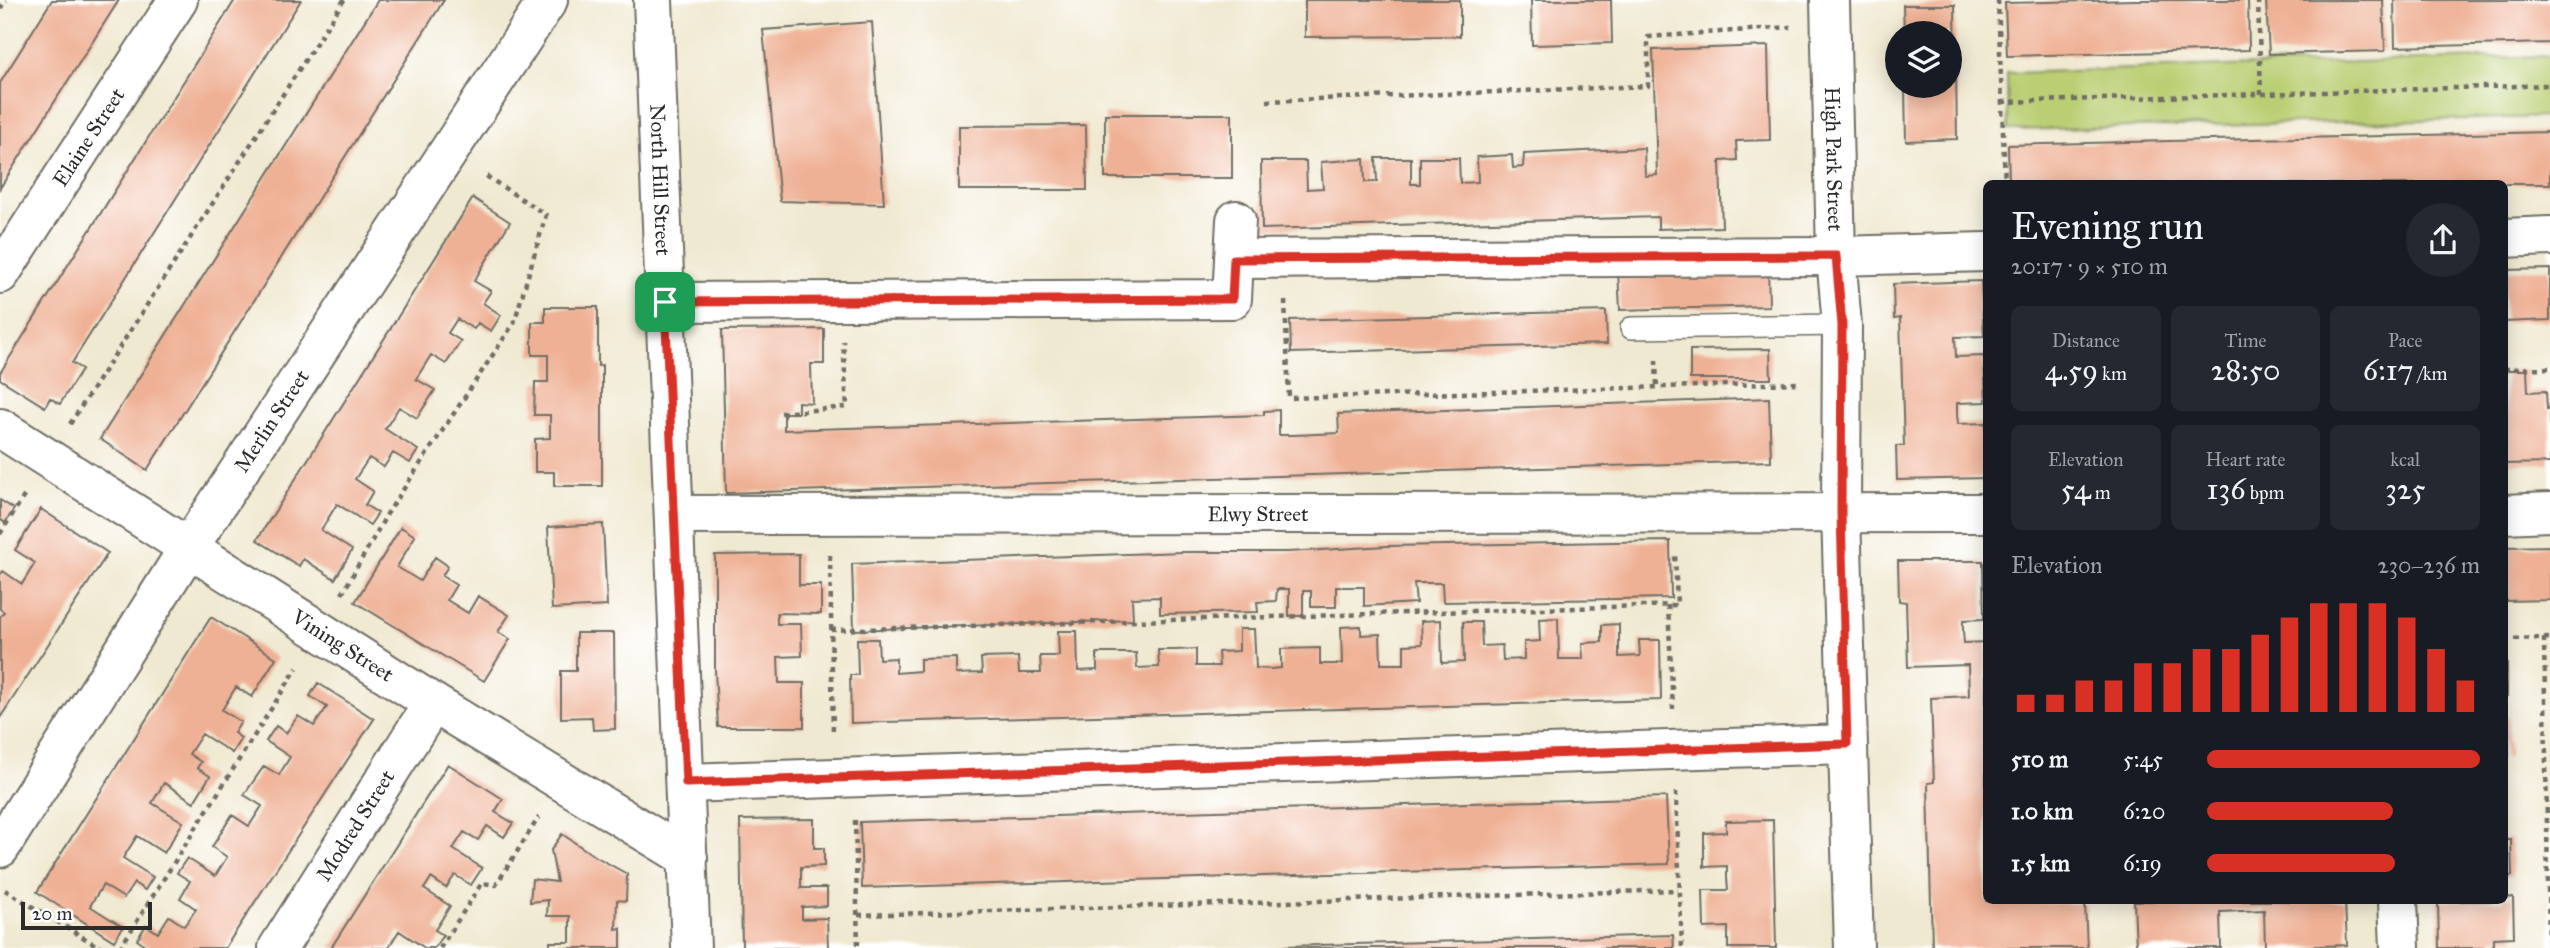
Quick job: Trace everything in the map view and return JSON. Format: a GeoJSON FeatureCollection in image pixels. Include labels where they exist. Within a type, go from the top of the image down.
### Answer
{"type":"FeatureCollection","features":[{"type":"Feature","properties":{"kind":"street","name":"Elaine Street"},"geometry":{"type":"LineString","coordinates":[[0,274],[178,0]]}},
{"type":"Feature","properties":{"kind":"street","name":"Merlin Street"},"geometry":{"type":"LineString","coordinates":[[0,848],[189,547],[548,0]]}},
{"type":"Feature","properties":{"kind":"street","name":"North Hill Street"},"geometry":{"type":"LineString","coordinates":[[653,0],[691,948]]}},
{"type":"Feature","properties":{"kind":"street","name":"High Park Street"},"geometry":{"type":"LineString","coordinates":[[1831,12],[1836,256],[1842,325],[1841,512],[1854,948]]}},
{"type":"Feature","properties":{"kind":"street"},"geometry":{"type":"LineString","coordinates":[[665,302],[1232,299],[1236,220]]}},
{"type":"Feature","properties":{"kind":"street"},"geometry":{"type":"LineString","coordinates":[[2508,238],[2550,236]]}},
{"type":"Feature","properties":{"kind":"street"},"geometry":{"type":"LineString","coordinates":[[1234,259],[1836,256],[1983,252]]}},
{"type":"Feature","properties":{"kind":"street","name":"Vining Street"},"geometry":{"type":"LineString","coordinates":[[0,428],[433,703],[688,858]]}},
{"type":"Feature","properties":{"kind":"street"},"geometry":{"type":"LineString","coordinates":[[2508,514],[2550,512]]}},
{"type":"Feature","properties":{"kind":"street","name":"Elwy Street"},"geometry":{"type":"LineString","coordinates":[[675,515],[1983,513]]}},
{"type":"Feature","properties":{"kind":"street","name":"Modred Street"},"geometry":{"type":"LineString","coordinates":[[278,948],[433,703]]}},
{"type":"Feature","properties":{"kind":"street"},"geometry":{"type":"LineString","coordinates":[[686,783],[1847,744]]}},
{"type":"Feature","properties":{"kind":"street"},"geometry":{"type":"LineString","coordinates":[[2398,904],[2400,948]]}},
{"type":"Feature","properties":{"kind":"lane"},"geometry":{"type":"LineString","coordinates":[[1631,328],[1842,325]]}},
{"type":"Feature","properties":{"kind":"path"},"geometry":{"type":"LineString","coordinates":[[0,9],[6,0]]}},
{"type":"Feature","properties":{"kind":"path"},"geometry":{"type":"LineString","coordinates":[[0,534],[344,0]]}},
{"type":"Feature","properties":{"kind":"path"},"geometry":{"type":"LineString","coordinates":[[1998,0],[2005,180]]}},
{"type":"Feature","properties":{"kind":"path"},"geometry":{"type":"LineString","coordinates":[[2258,0],[2262,94]]}},
{"type":"Feature","properties":{"kind":"path"},"geometry":{"type":"LineString","coordinates":[[1267,102],[1648,86],[1648,37],[1831,12]]}},
{"type":"Feature","properties":{"kind":"path"},"geometry":{"type":"LineString","coordinates":[[2002,102],[2550,85]]}},
{"type":"Feature","properties":{"kind":"path"},"geometry":{"type":"LineString","coordinates":[[120,948],[320,631],[387,514],[514,323],[546,215],[449,151]]}},
{"type":"Feature","properties":{"kind":"path"},"geometry":{"type":"LineString","coordinates":[[1284,259],[1289,398],[1842,382]]}},
{"type":"Feature","properties":{"kind":"path"},"geometry":{"type":"LineString","coordinates":[[781,413],[847,407],[841,300]]}},
{"type":"Feature","properties":{"kind":"path"},"geometry":{"type":"LineString","coordinates":[[2508,369],[2550,368]]}},
{"type":"Feature","properties":{"kind":"path"},"geometry":{"type":"LineString","coordinates":[[831,630],[1677,605],[1673,513]]}},
{"type":"Feature","properties":{"kind":"path"},"geometry":{"type":"LineString","coordinates":[[829,515],[831,630],[858,915],[858,948]]}},
{"type":"Feature","properties":{"kind":"path"},"geometry":{"type":"LineString","coordinates":[[1668,605],[1682,948]]}},
{"type":"Feature","properties":{"kind":"path"},"geometry":{"type":"LineString","coordinates":[[2508,639],[2547,638],[2549,948]]}},
{"type":"Feature","properties":{"kind":"path"},"geometry":{"type":"LineString","coordinates":[[441,948],[482,883],[496,885],[561,781]]}},
{"type":"Feature","properties":{"kind":"path"},"geometry":{"type":"LineString","coordinates":[[0,887],[99,947],[107,948]]}},
{"type":"Feature","properties":{"kind":"path"},"geometry":{"type":"LineString","coordinates":[[858,915],[1678,890]]}},
{"type":"Feature","properties":{"kind":"green space"},"geometry":{"type":"Polygon","coordinates":[[[2550,56],[2550,117],[2008,130],[2007,73],[2550,56]]]}},
{"type":"Feature","properties":{"kind":"building"},"geometry":{"type":"Polygon","coordinates":[[[52,0],[119,0],[0,188],[0,83],[52,0]]]}},
{"type":"Feature","properties":{"kind":"building"},"geometry":{"type":"Polygon","coordinates":[[[235,0],[301,0],[72,363],[82,369],[60,404],[50,398],[45,407],[0,379],[0,373],[235,0]]]}},
{"type":"Feature","properties":{"kind":"building"},"geometry":{"type":"Polygon","coordinates":[[[378,0],[444,0],[147,470],[100,439],[378,0]]]}},
{"type":"Feature","properties":{"kind":"building"},"geometry":{"type":"Polygon","coordinates":[[[1305,0],[1460,0],[1460,36],[1305,37],[1305,0]]]}},
{"type":"Feature","properties":{"kind":"building"},"geometry":{"type":"Polygon","coordinates":[[[1531,0],[1611,0],[1612,43],[1532,45],[1531,0]]]}},
{"type":"Feature","properties":{"kind":"building"},"geometry":{"type":"Polygon","coordinates":[[[2248,0],[2249,50],[2007,56],[2005,3],[2248,0]]]}},
{"type":"Feature","properties":{"kind":"building"},"geometry":{"type":"Polygon","coordinates":[[[2266,0],[2383,0],[2385,51],[2269,54],[2266,0]]]}},
{"type":"Feature","properties":{"kind":"building"},"geometry":{"type":"Polygon","coordinates":[[[2394,0],[2550,0],[2550,43],[2395,47],[2394,0]]]}},
{"type":"Feature","properties":{"kind":"building"},"geometry":{"type":"Polygon","coordinates":[[[1903,5],[1955,5],[1955,21],[1904,21],[1903,5]]]}},
{"type":"Feature","properties":{"kind":"building"},"geometry":{"type":"Polygon","coordinates":[[[872,22],[884,204],[780,201],[763,30],[872,22]]]}},
{"type":"Feature","properties":{"kind":"building"},"geometry":{"type":"Polygon","coordinates":[[[1768,46],[1770,140],[1736,141],[1737,160],[1720,161],[1722,227],[1658,229],[1658,217],[1262,229],[1261,161],[1306,161],[1307,189],[1323,188],[1321,162],[1364,159],[1365,182],[1377,182],[1376,158],[1411,158],[1411,184],[1420,184],[1420,158],[1459,158],[1460,183],[1478,182],[1477,157],[1512,155],[1513,168],[1523,167],[1524,154],[1644,148],[1645,176],[1657,175],[1653,50],[1768,46]]]}},
{"type":"Feature","properties":{"kind":"building"},"geometry":{"type":"Polygon","coordinates":[[[1905,98],[1956,98],[1957,139],[1906,141],[1905,98]]]}},
{"type":"Feature","properties":{"kind":"building"},"geometry":{"type":"Polygon","coordinates":[[[1105,114],[1232,114],[1232,178],[1105,178],[1105,114]]]}},
{"type":"Feature","properties":{"kind":"building"},"geometry":{"type":"Polygon","coordinates":[[[1086,125],[1087,190],[959,190],[959,126],[1086,125]]]}},
{"type":"Feature","properties":{"kind":"building"},"geometry":{"type":"Polygon","coordinates":[[[2550,132],[2550,184],[2508,184],[2508,180],[2009,180],[2008,145],[2550,132]]]}},
{"type":"Feature","properties":{"kind":"building"},"geometry":{"type":"Polygon","coordinates":[[[473,198],[510,222],[474,281],[491,291],[483,303],[501,315],[491,331],[478,323],[474,329],[457,319],[448,333],[461,341],[446,364],[431,355],[416,379],[435,390],[417,418],[399,407],[385,429],[418,450],[410,463],[393,453],[384,467],[369,458],[355,479],[373,491],[365,505],[378,513],[370,525],[337,504],[321,530],[352,550],[335,579],[303,559],[299,566],[257,540],[473,198]]]}},
{"type":"Feature","properties":{"kind":"building"},"geometry":{"type":"Polygon","coordinates":[[[1768,267],[1769,306],[1620,310],[1618,271],[1768,267]]]}},
{"type":"Feature","properties":{"kind":"building"},"geometry":{"type":"Polygon","coordinates":[[[2550,269],[2550,320],[2508,322],[2508,270],[2550,269]]]}},
{"type":"Feature","properties":{"kind":"building"},"geometry":{"type":"Polygon","coordinates":[[[1981,281],[1983,336],[1955,337],[1956,357],[1983,356],[1983,402],[1957,403],[1957,414],[1958,424],[1983,423],[1983,478],[1897,480],[1896,446],[1904,446],[1900,318],[1894,319],[1893,284],[1981,281]]]}},
{"type":"Feature","properties":{"kind":"building"},"geometry":{"type":"Polygon","coordinates":[[[545,307],[598,307],[598,366],[602,365],[602,486],[554,486],[554,472],[535,472],[535,439],[550,438],[550,415],[534,415],[535,382],[548,382],[548,355],[532,355],[532,322],[545,322],[545,307]]]}},
{"type":"Feature","properties":{"kind":"building"},"geometry":{"type":"Polygon","coordinates":[[[1606,311],[1607,344],[1291,353],[1290,320],[1606,311]]]}},
{"type":"Feature","properties":{"kind":"building"},"geometry":{"type":"Polygon","coordinates":[[[824,329],[824,364],[811,364],[812,403],[798,402],[798,413],[784,413],[784,430],[1264,415],[1264,411],[1279,410],[1279,435],[1293,435],[1339,433],[1338,414],[1769,398],[1771,461],[726,493],[722,330],[824,329]]]}},
{"type":"Feature","properties":{"kind":"building"},"geometry":{"type":"Polygon","coordinates":[[[1770,349],[1771,379],[1690,379],[1690,350],[1770,349]]]}},
{"type":"Feature","properties":{"kind":"building"},"geometry":{"type":"Polygon","coordinates":[[[2508,370],[2527,370],[2528,392],[2546,391],[2547,409],[2550,409],[2550,463],[2508,464],[2508,370]]]}},
{"type":"Feature","properties":{"kind":"building"},"geometry":{"type":"Polygon","coordinates":[[[0,500],[14,509],[5,523],[0,519],[0,500]]]}},
{"type":"Feature","properties":{"kind":"building"},"geometry":{"type":"Polygon","coordinates":[[[41,509],[108,553],[0,718],[0,617],[4,612],[0,609],[0,575],[3,571],[22,584],[35,563],[15,550],[41,509]]]}},
{"type":"Feature","properties":{"kind":"building"},"geometry":{"type":"Polygon","coordinates":[[[603,524],[607,606],[552,609],[548,527],[603,524]]]}},
{"type":"Feature","properties":{"kind":"building"},"geometry":{"type":"Polygon","coordinates":[[[401,527],[415,536],[397,567],[420,581],[435,557],[448,566],[442,576],[456,585],[447,600],[468,613],[478,596],[509,615],[498,632],[510,639],[484,681],[355,602],[401,527]]]}},
{"type":"Feature","properties":{"kind":"building"},"geometry":{"type":"Polygon","coordinates":[[[1670,541],[1671,598],[1443,602],[1442,583],[1414,583],[1416,603],[1364,606],[1364,587],[1336,587],[1336,607],[1311,607],[1311,591],[1303,591],[1303,616],[1289,616],[1289,589],[1277,589],[1276,601],[1257,602],[1258,612],[1160,614],[1160,597],[1132,598],[1133,620],[854,630],[852,564],[1183,552],[1288,552],[1387,546],[1670,541]]]}},
{"type":"Feature","properties":{"kind":"building"},"geometry":{"type":"Polygon","coordinates":[[[2550,546],[2550,600],[2508,601],[2508,547],[2550,546]]]}},
{"type":"Feature","properties":{"kind":"building"},"geometry":{"type":"Polygon","coordinates":[[[799,554],[799,585],[821,585],[821,614],[777,613],[777,624],[801,624],[802,656],[778,657],[779,683],[804,683],[804,727],[718,727],[715,555],[799,554]]]}},
{"type":"Feature","properties":{"kind":"building"},"geometry":{"type":"Polygon","coordinates":[[[1898,561],[1983,561],[1983,619],[1963,620],[1963,631],[1964,643],[1983,642],[1983,904],[2085,904],[2087,948],[1932,948],[1928,783],[1934,782],[1931,698],[1969,696],[1968,665],[1908,667],[1906,602],[1899,601],[1898,561]]]}},
{"type":"Feature","properties":{"kind":"building"},"geometry":{"type":"Polygon","coordinates":[[[211,617],[276,658],[252,697],[236,687],[222,710],[241,722],[234,733],[241,738],[232,753],[202,734],[189,754],[201,762],[197,768],[210,776],[194,802],[164,783],[152,803],[183,822],[164,853],[137,836],[123,858],[153,877],[145,890],[134,883],[124,898],[103,885],[90,906],[123,927],[114,941],[37,892],[211,617]]]}},
{"type":"Feature","properties":{"kind":"building"},"geometry":{"type":"Polygon","coordinates":[[[1558,618],[1559,659],[1583,659],[1582,643],[1602,642],[1602,625],[1619,624],[1619,657],[1640,656],[1639,640],[1660,640],[1661,700],[851,723],[850,675],[858,675],[857,639],[878,639],[879,659],[896,658],[896,673],[920,671],[920,659],[956,658],[956,674],[982,673],[981,658],[1018,657],[1019,673],[1041,673],[1040,656],[1059,656],[1058,631],[1077,631],[1078,671],[1097,670],[1097,653],[1136,653],[1137,668],[1159,667],[1158,650],[1196,649],[1196,666],[1219,666],[1218,652],[1239,651],[1239,629],[1254,629],[1256,668],[1271,669],[1281,668],[1281,649],[1320,648],[1320,664],[1342,664],[1341,627],[1361,626],[1361,635],[1380,634],[1381,664],[1404,664],[1404,645],[1422,644],[1421,621],[1441,620],[1442,663],[1464,662],[1463,622],[1481,622],[1482,646],[1502,645],[1503,660],[1524,659],[1524,642],[1540,641],[1539,619],[1558,618]]]}},
{"type":"Feature","properties":{"kind":"building"},"geometry":{"type":"Polygon","coordinates":[[[576,633],[614,633],[615,729],[593,730],[592,717],[561,718],[561,671],[576,671],[576,633]]]}},
{"type":"Feature","properties":{"kind":"building"},"geometry":{"type":"Polygon","coordinates":[[[318,683],[374,719],[225,948],[150,948],[137,940],[146,925],[158,933],[169,916],[184,926],[190,918],[196,909],[180,898],[190,881],[177,873],[187,858],[215,876],[227,857],[212,847],[232,815],[249,826],[262,806],[244,795],[264,766],[279,775],[290,757],[266,741],[276,726],[286,733],[298,716],[314,726],[327,707],[310,696],[318,683]]]}},
{"type":"Feature","properties":{"kind":"building"},"geometry":{"type":"Polygon","coordinates":[[[448,764],[503,799],[495,812],[513,823],[504,837],[487,826],[478,840],[464,832],[453,849],[482,868],[471,885],[455,875],[446,888],[431,878],[424,889],[450,906],[435,930],[443,935],[434,948],[425,948],[399,931],[388,948],[331,948],[448,764]]]}},
{"type":"Feature","properties":{"kind":"building"},"geometry":{"type":"Polygon","coordinates":[[[1666,797],[1669,864],[862,888],[860,822],[1666,797]]]}},
{"type":"Feature","properties":{"kind":"building"},"geometry":{"type":"Polygon","coordinates":[[[814,819],[814,848],[824,848],[824,866],[801,867],[801,888],[827,888],[827,906],[802,907],[802,919],[827,918],[828,948],[742,948],[740,820],[814,819]]]}},
{"type":"Feature","properties":{"kind":"building"},"geometry":{"type":"Polygon","coordinates":[[[1773,820],[1776,948],[1728,948],[1728,927],[1704,928],[1703,890],[1728,890],[1727,866],[1704,867],[1704,833],[1726,832],[1726,821],[1773,820]]]}},
{"type":"Feature","properties":{"kind":"building"},"geometry":{"type":"Polygon","coordinates":[[[562,834],[627,874],[626,901],[617,900],[616,929],[621,928],[621,948],[550,948],[550,942],[570,942],[570,916],[547,916],[548,900],[530,902],[532,879],[557,882],[551,850],[562,834]]]}},
{"type":"Feature","properties":{"kind":"building"},"geometry":{"type":"Polygon","coordinates":[[[2508,839],[2511,839],[2512,876],[2508,876],[2508,839]]]}},
{"type":"Feature","properties":{"kind":"building"},"geometry":{"type":"Polygon","coordinates":[[[2513,897],[2514,937],[2493,938],[2493,948],[2439,948],[2438,904],[2508,904],[2508,898],[2513,897]]]}},
{"type":"Feature","properties":{"kind":"building"},"geometry":{"type":"Polygon","coordinates":[[[2134,904],[2345,904],[2347,945],[2265,948],[2264,910],[2220,912],[2221,948],[2136,948],[2134,904]]]}},
{"type":"Feature","properties":{"kind":"building"},"geometry":{"type":"Polygon","coordinates":[[[1673,935],[1674,948],[1285,948],[1285,946],[1673,935]]]}},
{"type":"Feature","properties":{"kind":"route"},"geometry":{"type":"LineString","coordinates":[[1836,256],[1842,325],[1841,512],[1847,744],[686,783],[665,302],[1232,299],[1234,259],[1836,256]]}}]}
